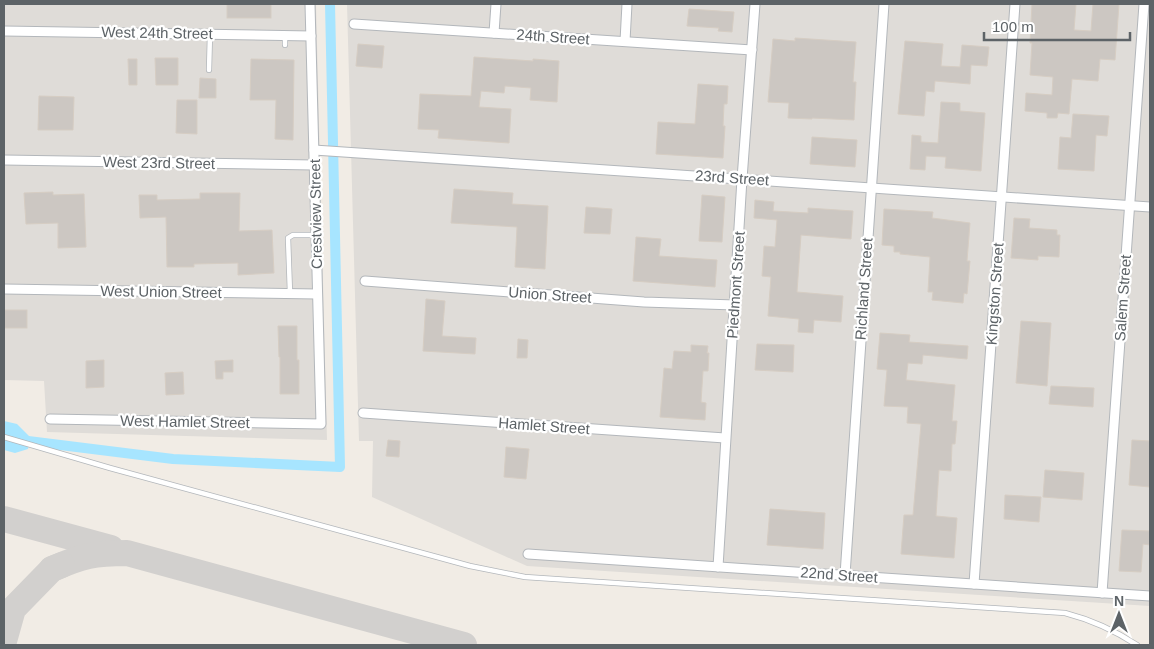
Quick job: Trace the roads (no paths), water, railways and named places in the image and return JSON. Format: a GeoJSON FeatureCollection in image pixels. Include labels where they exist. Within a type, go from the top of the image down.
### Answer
{"type":"FeatureCollection","features":[{"type":"Feature","properties":{"kind":"street","name":"Crestview Street"},"geometry":{"type":"LineString","coordinates":[[310,4],[319,150],[314,165],[321,424]]}},
{"type":"Feature","properties":{"kind":"street"},"geometry":{"type":"LineString","coordinates":[[494,33],[496,4]]}},
{"type":"Feature","properties":{"kind":"street"},"geometry":{"type":"LineString","coordinates":[[625,41],[627,4]]}},
{"type":"Feature","properties":{"kind":"street","name":"Piedmont Street"},"geometry":{"type":"LineString","coordinates":[[718,567],[755,4]]}},
{"type":"Feature","properties":{"kind":"street","name":"Richland Street"},"geometry":{"type":"LineString","coordinates":[[845,575],[884,4]]}},
{"type":"Feature","properties":{"kind":"street","name":"Kingston Street"},"geometry":{"type":"LineString","coordinates":[[974,584],[1015,4]]}},
{"type":"Feature","properties":{"kind":"street","name":"Salem Street"},"geometry":{"type":"LineString","coordinates":[[1102,593],[1144,4]]}},
{"type":"Feature","properties":{"kind":"street","name":"24th Street"},"geometry":{"type":"LineString","coordinates":[[354,24],[752,50]]}},
{"type":"Feature","properties":{"kind":"street","name":"West 24th Street"},"geometry":{"type":"LineString","coordinates":[[4,31],[311,36]]}},
{"type":"Feature","properties":{"kind":"street","name":"23rd Street"},"geometry":{"type":"LineString","coordinates":[[319,150],[1150,207]]}},
{"type":"Feature","properties":{"kind":"street","name":"West 23rd Street"},"geometry":{"type":"LineString","coordinates":[[4,160],[314,165]]}},
{"type":"Feature","properties":{"kind":"street","name":"Union Street"},"geometry":{"type":"LineString","coordinates":[[365,282],[644,302],[735,305]]}},
{"type":"Feature","properties":{"kind":"street","name":"West Union Street"},"geometry":{"type":"LineString","coordinates":[[4,289],[318,294]]}},
{"type":"Feature","properties":{"kind":"street","name":"Hamlet Street"},"geometry":{"type":"LineString","coordinates":[[363,413],[725,438]]}},
{"type":"Feature","properties":{"kind":"street","name":"West Hamlet Street"},"geometry":{"type":"LineString","coordinates":[[50,419],[321,424]]}},
{"type":"Feature","properties":{"kind":"street","name":"22nd Street"},"geometry":{"type":"LineString","coordinates":[[528,554],[1150,596]]}},
{"type":"Feature","properties":{"kind":"lane"},"geometry":{"type":"LineString","coordinates":[[209,70],[210,34]]}},
{"type":"Feature","properties":{"kind":"lane"},"geometry":{"type":"LineString","coordinates":[[285,35],[285,46]]}},
{"type":"Feature","properties":{"kind":"lane"},"geometry":{"type":"LineString","coordinates":[[290,294],[288,238],[316,235]]}},
{"type":"Feature","properties":{"kind":"lane"},"geometry":{"type":"LineString","coordinates":[[4,437],[110,468],[460,563],[525,576],[1065,613],[1091,620],[1116,631],[1137,645]]}},
{"type":"Feature","properties":{"kind":"water"},"geometry":{"type":"Polygon","coordinates":[[[4,421],[17,424],[30,437],[28,449],[15,453],[4,450],[4,421]]]}},
{"type":"Feature","properties":{"kind":"waterway"},"geometry":{"type":"LineString","coordinates":[[20,440],[173,459],[340,467],[330,4]]}}]}
